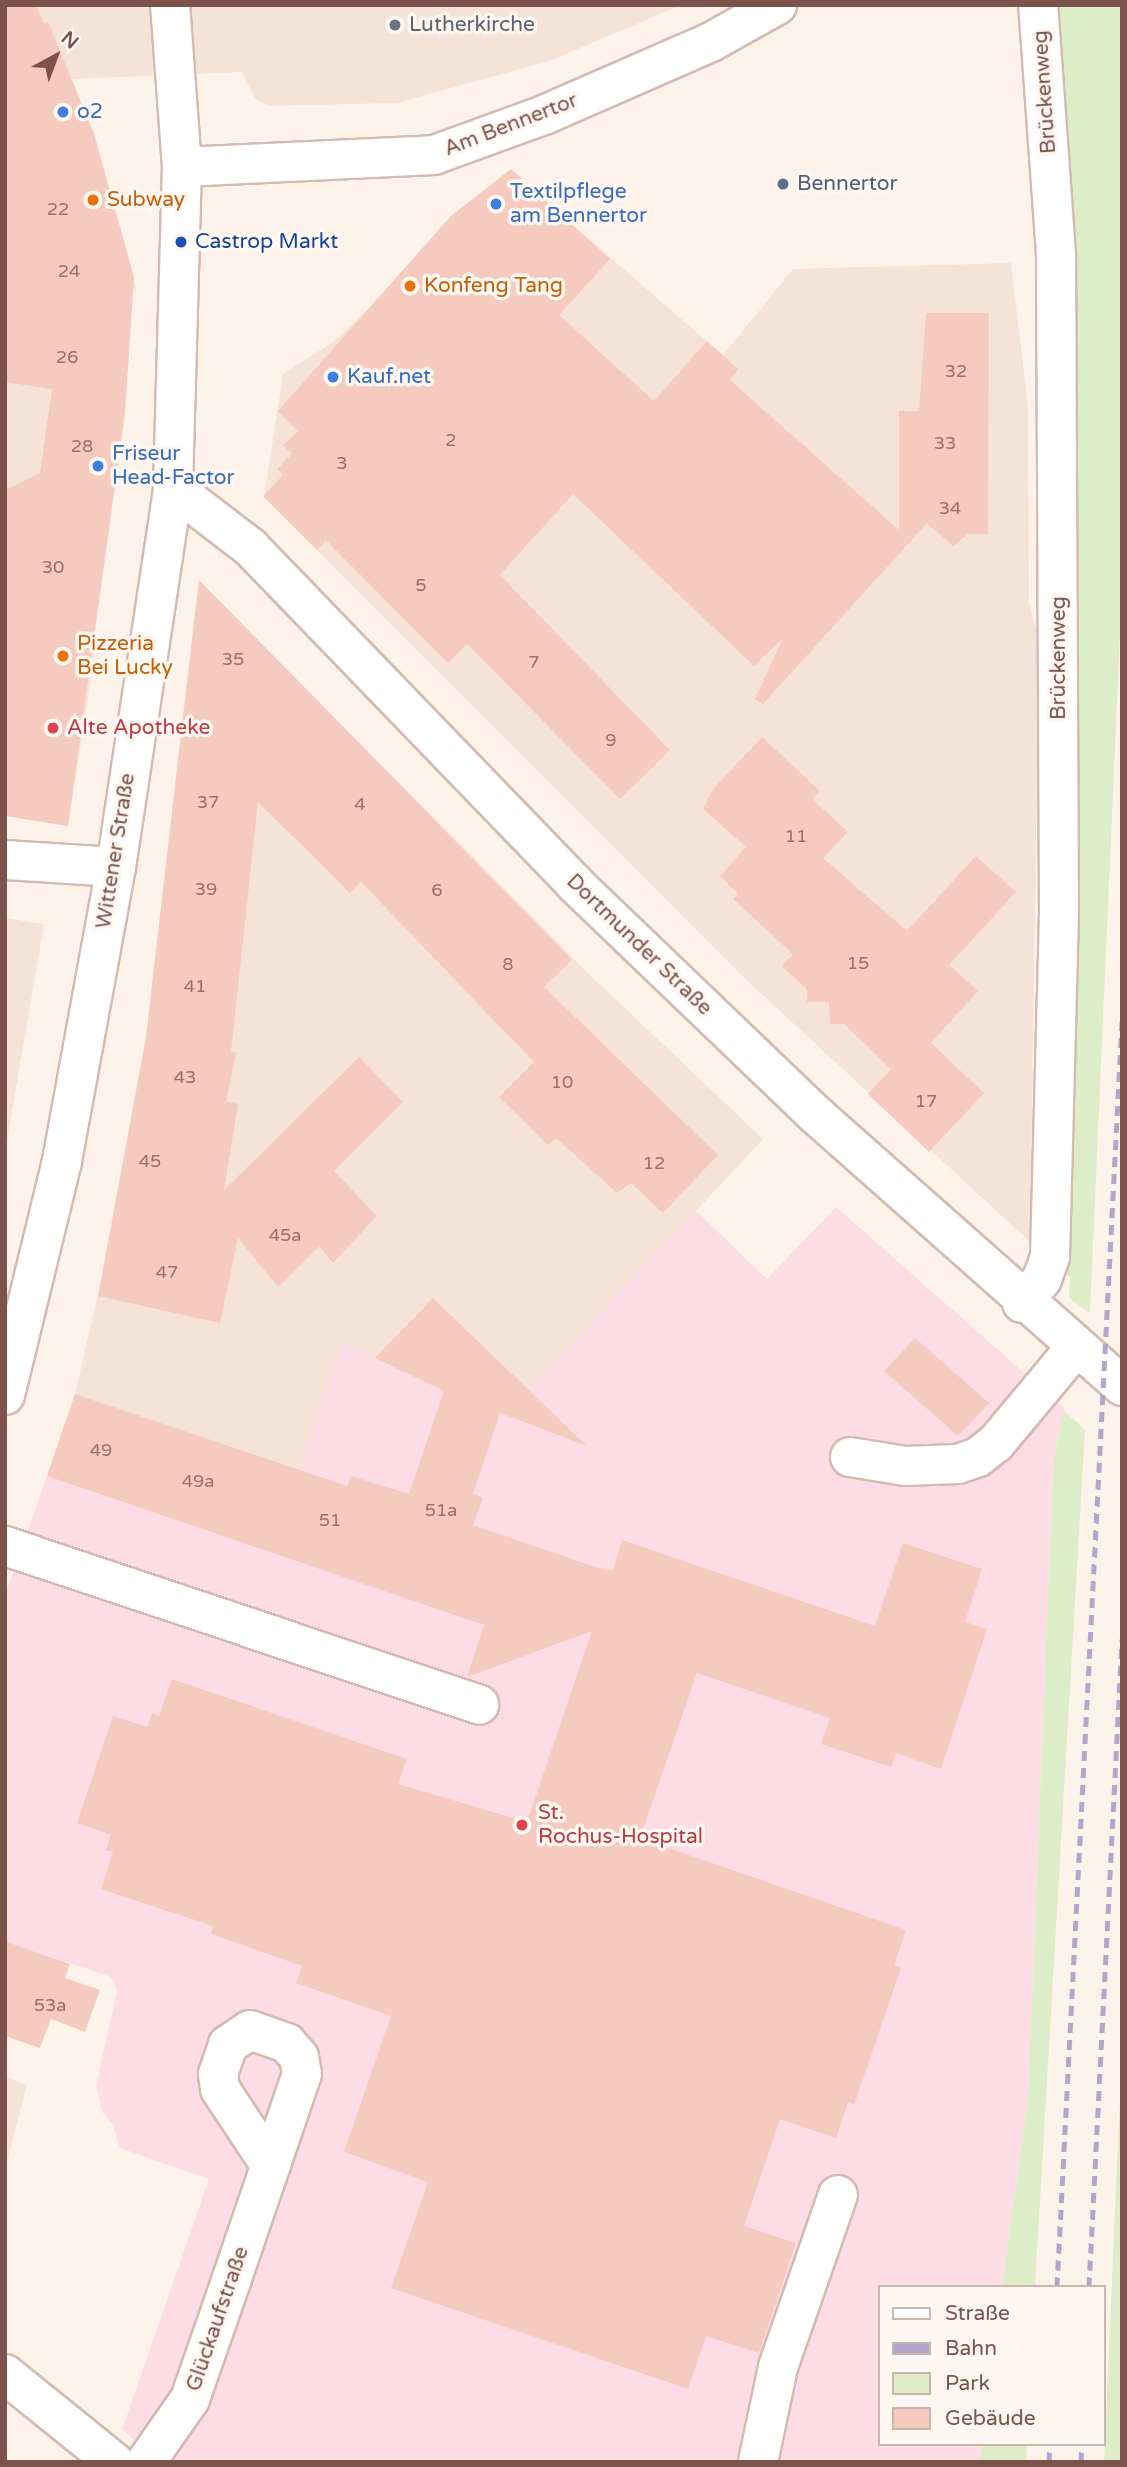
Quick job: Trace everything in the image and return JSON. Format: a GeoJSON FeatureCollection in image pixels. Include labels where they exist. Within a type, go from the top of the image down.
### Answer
{"type":"FeatureCollection","features":[{"type":"Feature","properties":{"kind":"street","name":"Wittener Straße"},"geometry":{"type":"LineString","coordinates":[[5,1395],[62,1161],[116,867],[173,488],[182,167],[170,5]]}},
{"type":"Feature","properties":{"kind":"street","name":"Am Bennertor"},"geometry":{"type":"LineString","coordinates":[[182,167],[434,155],[544,115],[711,42],[777,5]]}},
{"type":"Feature","properties":{"kind":"street","name":"Brückenweg"},"geometry":{"type":"LineString","coordinates":[[1022,1303],[1042,1279],[1050,1257],[1059,913],[1056,254],[1038,5]]}},
{"type":"Feature","properties":{"kind":"street","name":"Dortmunder Straße"},"geometry":{"type":"LineString","coordinates":[[173,488],[250,547],[573,883],[1022,1303],[1122,1386]]}},
{"type":"Feature","properties":{"kind":"street"},"geometry":{"type":"LineString","coordinates":[[5,860],[116,867]]}},
{"type":"Feature","properties":{"kind":"street"},"geometry":{"type":"LineString","coordinates":[[850,1457],[905,1466],[958,1464],[978,1457],[996,1443],[1076,1347]]}},
{"type":"Feature","properties":{"kind":"street"},"geometry":{"type":"LineString","coordinates":[[5,1546],[479,1705]]}},
{"type":"Feature","properties":{"kind":"street","name":"Glückaufstraße"},"geometry":{"type":"LineString","coordinates":[[146,2462],[190,2399],[271,2166]]}},
{"type":"Feature","properties":{"kind":"street"},"geometry":{"type":"LineString","coordinates":[[758,2462],[778,2367],[838,2195]]}},
{"type":"Feature","properties":{"kind":"street"},"geometry":{"type":"LineString","coordinates":[[5,2374],[114,2462]]}},
{"type":"Feature","properties":{"kind":"shaded area"},"geometry":{"type":"Polygon","coordinates":[[[5,5],[681,5],[552,60],[397,103],[268,106],[255,98],[242,72],[72,79],[95,137],[137,292],[131,293],[125,413],[90,640],[97,642],[69,819],[62,825],[5,816],[5,5]]]}},
{"type":"Feature","properties":{"kind":"shaded area"},"geometry":{"type":"Polygon","coordinates":[[[451,216],[569,222],[723,355],[793,269],[1011,263],[1028,407],[1029,601],[1039,643],[1030,1242],[741,975],[264,497],[283,374],[333,342],[369,308],[451,216]]]}},
{"type":"Feature","properties":{"kind":"shaded area"},"geometry":{"type":"Polygon","coordinates":[[[216,598],[589,974],[763,1139],[529,1390],[433,1298],[273,1553],[47,1476],[75,1394],[119,1203],[146,1037],[196,603],[216,598]]]}},
{"type":"Feature","properties":{"kind":"shaded area"},"geometry":{"type":"Polygon","coordinates":[[[5,918],[44,924],[5,1153],[5,918]]]}},
{"type":"Feature","properties":{"kind":"shaded area","name":"St. Rochus-Hospital"},"geometry":{"type":"Polygon","coordinates":[[[836,1207],[1064,1408],[1053,1467],[1028,2098],[1002,2285],[878,2285],[878,2446],[982,2446],[980,2462],[162,2462],[122,2430],[209,2179],[120,2148],[113,2125],[103,2113],[96,2086],[117,1991],[111,1977],[5,1941],[5,1595],[47,1476],[272,1552],[342,1342],[375,1357],[433,1298],[529,1390],[696,1211],[767,1279],[836,1207]]]}},
{"type":"Feature","properties":{"kind":"shaded area"},"geometry":{"type":"Polygon","coordinates":[[[5,2077],[27,2085],[5,2169],[5,2077]]]}},
{"type":"Feature","properties":{"kind":"green space"},"geometry":{"type":"Polygon","coordinates":[[[1053,5],[1122,5],[1122,590],[1090,1313],[1069,1298],[1070,1277],[1064,1272],[1053,5]]]}},
{"type":"Feature","properties":{"kind":"green space"},"geometry":{"type":"Polygon","coordinates":[[[1063,1410],[1085,1430],[1035,2285],[1002,2285],[1028,2098],[1053,1467],[1063,1410]]]}},
{"type":"Feature","properties":{"kind":"green space"},"geometry":{"type":"Polygon","coordinates":[[[1122,2074],[1122,2462],[1104,2462],[1106,2446],[1122,2074]]]}},
{"type":"Feature","properties":{"kind":"green space"},"geometry":{"type":"Polygon","coordinates":[[[982,2446],[1027,2446],[1026,2462],[980,2462],[982,2446]]]}},
{"type":"Feature","properties":{"kind":"building"},"geometry":{"type":"Polygon","coordinates":[[[5,5],[36,5],[44,24],[48,22],[94,134],[134,277],[125,413],[68,826],[5,816],[5,490],[40,473],[52,389],[5,382],[5,5]]]}},
{"type":"Feature","properties":{"kind":"building"},"geometry":{"type":"Polygon","coordinates":[[[511,169],[610,259],[559,315],[654,401],[707,341],[738,369],[730,380],[899,530],[899,411],[919,411],[926,313],[989,313],[988,534],[968,534],[953,546],[927,523],[763,704],[755,699],[783,638],[754,666],[573,494],[500,575],[670,750],[620,799],[467,644],[448,663],[326,540],[317,550],[263,496],[283,475],[277,469],[292,454],[283,445],[298,431],[278,411],[451,216],[511,169]]]}},
{"type":"Feature","properties":{"kind":"building"},"geometry":{"type":"Polygon","coordinates":[[[199,580],[572,960],[544,987],[718,1155],[663,1213],[631,1183],[617,1193],[556,1138],[548,1145],[499,1097],[534,1062],[361,882],[350,893],[258,802],[231,1052],[236,1053],[226,1102],[238,1104],[224,1190],[359,1057],[403,1102],[334,1171],[377,1216],[333,1263],[319,1246],[278,1287],[238,1238],[220,1323],[98,1296],[146,1037],[199,580]]]}},
{"type":"Feature","properties":{"kind":"building"},"geometry":{"type":"Polygon","coordinates":[[[762,737],[820,791],[812,799],[848,832],[823,858],[907,931],[976,856],[1016,892],[949,965],[978,991],[931,1043],[984,1093],[929,1152],[868,1094],[891,1069],[844,1024],[830,1024],[829,1002],[807,1002],[807,990],[782,966],[793,954],[733,899],[738,894],[720,876],[746,847],[703,809],[713,789],[762,737]]]}},
{"type":"Feature","properties":{"kind":"building"},"geometry":{"type":"Polygon","coordinates":[[[433,1298],[587,1446],[500,1413],[473,1494],[483,1498],[473,1525],[604,1570],[613,1570],[622,1540],[875,1626],[903,1543],[982,1569],[965,1622],[987,1629],[941,1769],[896,1753],[891,1767],[821,1744],[830,1718],[697,1673],[640,1838],[906,1930],[894,1966],[901,1968],[854,2105],[848,2102],[836,2138],[780,2119],[744,2226],[796,2243],[759,2353],[706,2336],[688,2389],[391,2288],[428,2182],[344,2152],[391,2016],[296,1983],[302,1966],[211,1934],[213,1926],[101,1889],[113,1852],[106,1850],[111,1835],[77,1823],[113,1716],[147,1727],[152,1713],[159,1716],[172,1679],[407,1759],[398,1784],[527,1822],[592,1631],[467,1677],[484,1625],[47,1476],[75,1394],[347,1486],[351,1476],[409,1494],[444,1391],[375,1358],[433,1298]]]}},
{"type":"Feature","properties":{"kind":"building"},"geometry":{"type":"Polygon","coordinates":[[[915,1338],[989,1403],[958,1436],[884,1371],[915,1338]]]}},
{"type":"Feature","properties":{"kind":"building"},"geometry":{"type":"Polygon","coordinates":[[[5,1941],[70,1964],[65,1978],[100,1990],[85,2032],[51,2019],[40,2048],[5,2036],[5,1941]]]}},
{"type":"Feature","properties":{"kind":"railway"},"geometry":{"type":"LineString","coordinates":[[1057,2285],[1122,1020]]}},
{"type":"Feature","properties":{"kind":"railway"},"geometry":{"type":"LineString","coordinates":[[1089,2285],[1122,1639]]}},
{"type":"Feature","properties":{"kind":"railway"},"geometry":{"type":"LineString","coordinates":[[1049,2462],[1050,2446]]}},
{"type":"Feature","properties":{"kind":"railway"},"geometry":{"type":"LineString","coordinates":[[1081,2462],[1082,2446]]}},
{"type":"Feature","properties":{"kind":"place","name":"Lutherkirche"},"geometry":{"type":"Point","coordinates":[395,25]}},
{"type":"Feature","properties":{"kind":"place","name":"o2"},"geometry":{"type":"Point","coordinates":[63,112]}},
{"type":"Feature","properties":{"kind":"place","name":"Bennertor"},"geometry":{"type":"Point","coordinates":[783,184]}},
{"type":"Feature","properties":{"kind":"place","name":"Subway"},"geometry":{"type":"Point","coordinates":[93,200]}},
{"type":"Feature","properties":{"kind":"place","name":"Textilpflege am Bennertor"},"geometry":{"type":"Point","coordinates":[496,204]}},
{"type":"Feature","properties":{"kind":"place","name":"Castrop Markt"},"geometry":{"type":"Point","coordinates":[181,242]}},
{"type":"Feature","properties":{"kind":"place","name":"Konfeng Tang"},"geometry":{"type":"Point","coordinates":[410,286]}},
{"type":"Feature","properties":{"kind":"place","name":"Kauf.net"},"geometry":{"type":"Point","coordinates":[333,377]}},
{"type":"Feature","properties":{"kind":"place","name":"Friseur Head-Factor"},"geometry":{"type":"Point","coordinates":[98,466]}},
{"type":"Feature","properties":{"kind":"place","name":"Pizzeria Bei Lucky"},"geometry":{"type":"Point","coordinates":[63,656]}},
{"type":"Feature","properties":{"kind":"place","name":"Alte Apotheke"},"geometry":{"type":"Point","coordinates":[53,728]}},
{"type":"Feature","properties":{"kind":"place","name":"St. Rochus-Hospital"},"geometry":{"type":"Point","coordinates":[522,1825]}}]}
